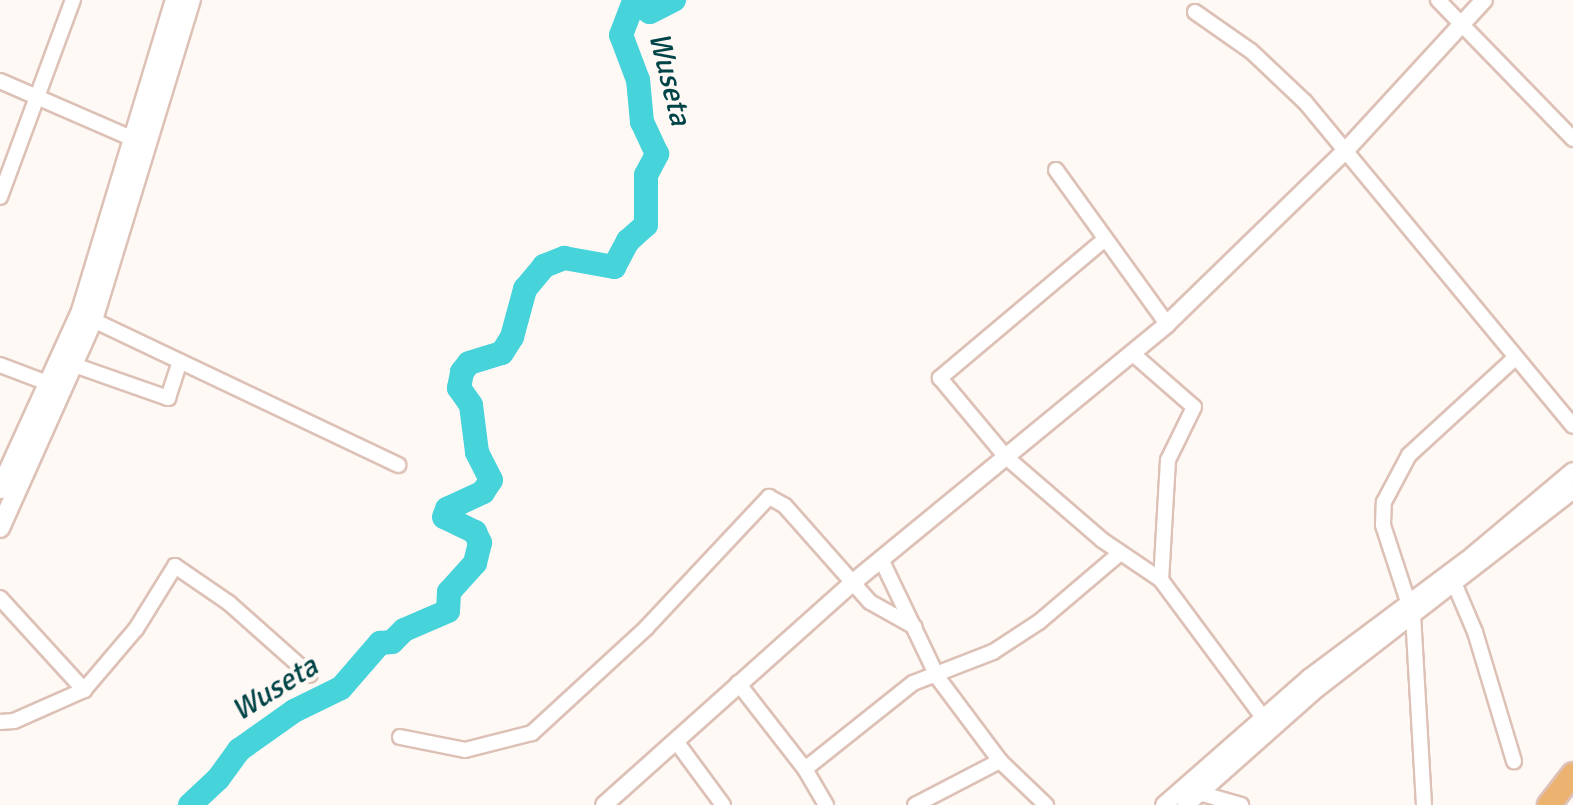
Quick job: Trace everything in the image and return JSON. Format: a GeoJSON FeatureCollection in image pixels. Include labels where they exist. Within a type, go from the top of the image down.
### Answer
{"type":"FeatureCollection","features":[{"type":"Feature","properties":{"kind":"highway"},"geometry":{"type":"LineString","coordinates":[[1549,805],[1573,774]]}},
{"type":"Feature","properties":{"kind":"highway"},"geometry":{"type":"LineString","coordinates":[[1566,805],[1573,796]]}},
{"type":"Feature","properties":{"kind":"main road"},"geometry":{"type":"LineString","coordinates":[[0,528],[93,320],[154,94],[175,0]]}},
{"type":"Feature","properties":{"kind":"main road"},"geometry":{"type":"LineString","coordinates":[[0,489],[81,311],[131,138],[154,94],[191,0]]}},
{"type":"Feature","properties":{"kind":"street"},"geometry":{"type":"LineString","coordinates":[[0,197],[73,0]]}},
{"type":"Feature","properties":{"kind":"street"},"geometry":{"type":"LineString","coordinates":[[1438,0],[1573,139]]}},
{"type":"Feature","properties":{"kind":"street"},"geometry":{"type":"LineString","coordinates":[[604,805],[678,744],[738,683],[851,584],[1167,324],[1347,149],[1484,0]]}},
{"type":"Feature","properties":{"kind":"street"},"geometry":{"type":"LineString","coordinates":[[1195,12],[1251,51],[1347,149],[1573,426]]}},
{"type":"Feature","properties":{"kind":"street"},"geometry":{"type":"LineString","coordinates":[[0,81],[131,138]]}},
{"type":"Feature","properties":{"kind":"street"},"geometry":{"type":"LineString","coordinates":[[1056,170],[1167,324]]}},
{"type":"Feature","properties":{"kind":"street"},"geometry":{"type":"LineString","coordinates":[[1105,239],[940,378],[1006,457],[1120,553],[1161,580],[1262,716]]}},
{"type":"Feature","properties":{"kind":"street"},"geometry":{"type":"LineString","coordinates":[[93,320],[398,465]]}},
{"type":"Feature","properties":{"kind":"street"},"geometry":{"type":"LineString","coordinates":[[1132,353],[1194,407],[1168,460],[1161,580]]}},
{"type":"Feature","properties":{"kind":"street"},"geometry":{"type":"LineString","coordinates":[[1424,805],[1411,611],[1383,525],[1391,482],[1409,455],[1515,358]]}},
{"type":"Feature","properties":{"kind":"street"},"geometry":{"type":"LineString","coordinates":[[74,365],[168,398],[180,362]]}},
{"type":"Feature","properties":{"kind":"street"},"geometry":{"type":"LineString","coordinates":[[0,365],[50,384]]}},
{"type":"Feature","properties":{"kind":"street"},"geometry":{"type":"LineString","coordinates":[[1186,805],[1573,471]]}},
{"type":"Feature","properties":{"kind":"street"},"geometry":{"type":"LineString","coordinates":[[1164,805],[1262,716],[1411,611],[1455,585],[1573,490]]}},
{"type":"Feature","properties":{"kind":"street"},"geometry":{"type":"LineString","coordinates":[[400,737],[465,750],[532,733],[646,628],[769,497],[785,506],[851,584],[915,627]]}},
{"type":"Feature","properties":{"kind":"street"},"geometry":{"type":"LineString","coordinates":[[805,769],[913,683],[938,678],[993,652],[1039,622],[1120,553]]}},
{"type":"Feature","properties":{"kind":"street"},"geometry":{"type":"LineString","coordinates":[[881,559],[938,678],[1000,761],[1046,805]]}},
{"type":"Feature","properties":{"kind":"street"},"geometry":{"type":"LineString","coordinates":[[0,722],[14,721],[84,690],[136,629],[175,566],[229,603],[310,675]]}},
{"type":"Feature","properties":{"kind":"street"},"geometry":{"type":"LineString","coordinates":[[1455,585],[1485,661],[1514,761]]}},
{"type":"Feature","properties":{"kind":"street"},"geometry":{"type":"LineString","coordinates":[[0,598],[84,690]]}},
{"type":"Feature","properties":{"kind":"street"},"geometry":{"type":"LineString","coordinates":[[738,683],[805,769],[826,805]]}},
{"type":"Feature","properties":{"kind":"street"},"geometry":{"type":"LineString","coordinates":[[678,744],[723,805]]}},
{"type":"Feature","properties":{"kind":"street"},"geometry":{"type":"LineString","coordinates":[[915,805],[1000,761]]}},
{"type":"Feature","properties":{"kind":"street"},"geometry":{"type":"LineString","coordinates":[[1199,793],[1241,805]]}},
{"type":"Feature","properties":{"kind":"waterway","name":"Wuseta"},"geometry":{"type":"LineString","coordinates":[[190,805],[218,779],[239,750],[294,711],[341,688],[380,643],[392,642],[404,630],[448,611],[449,592],[475,563],[480,543],[475,532],[444,517],[447,509],[483,492],[491,480],[477,452],[471,405],[459,388],[462,372],[469,363],[502,353],[512,337],[525,289],[544,266],[564,258],[614,267],[628,241],[646,225],[646,175],[657,154],[642,122],[638,80],[621,35],[634,1],[650,12],[674,0]]}}]}
